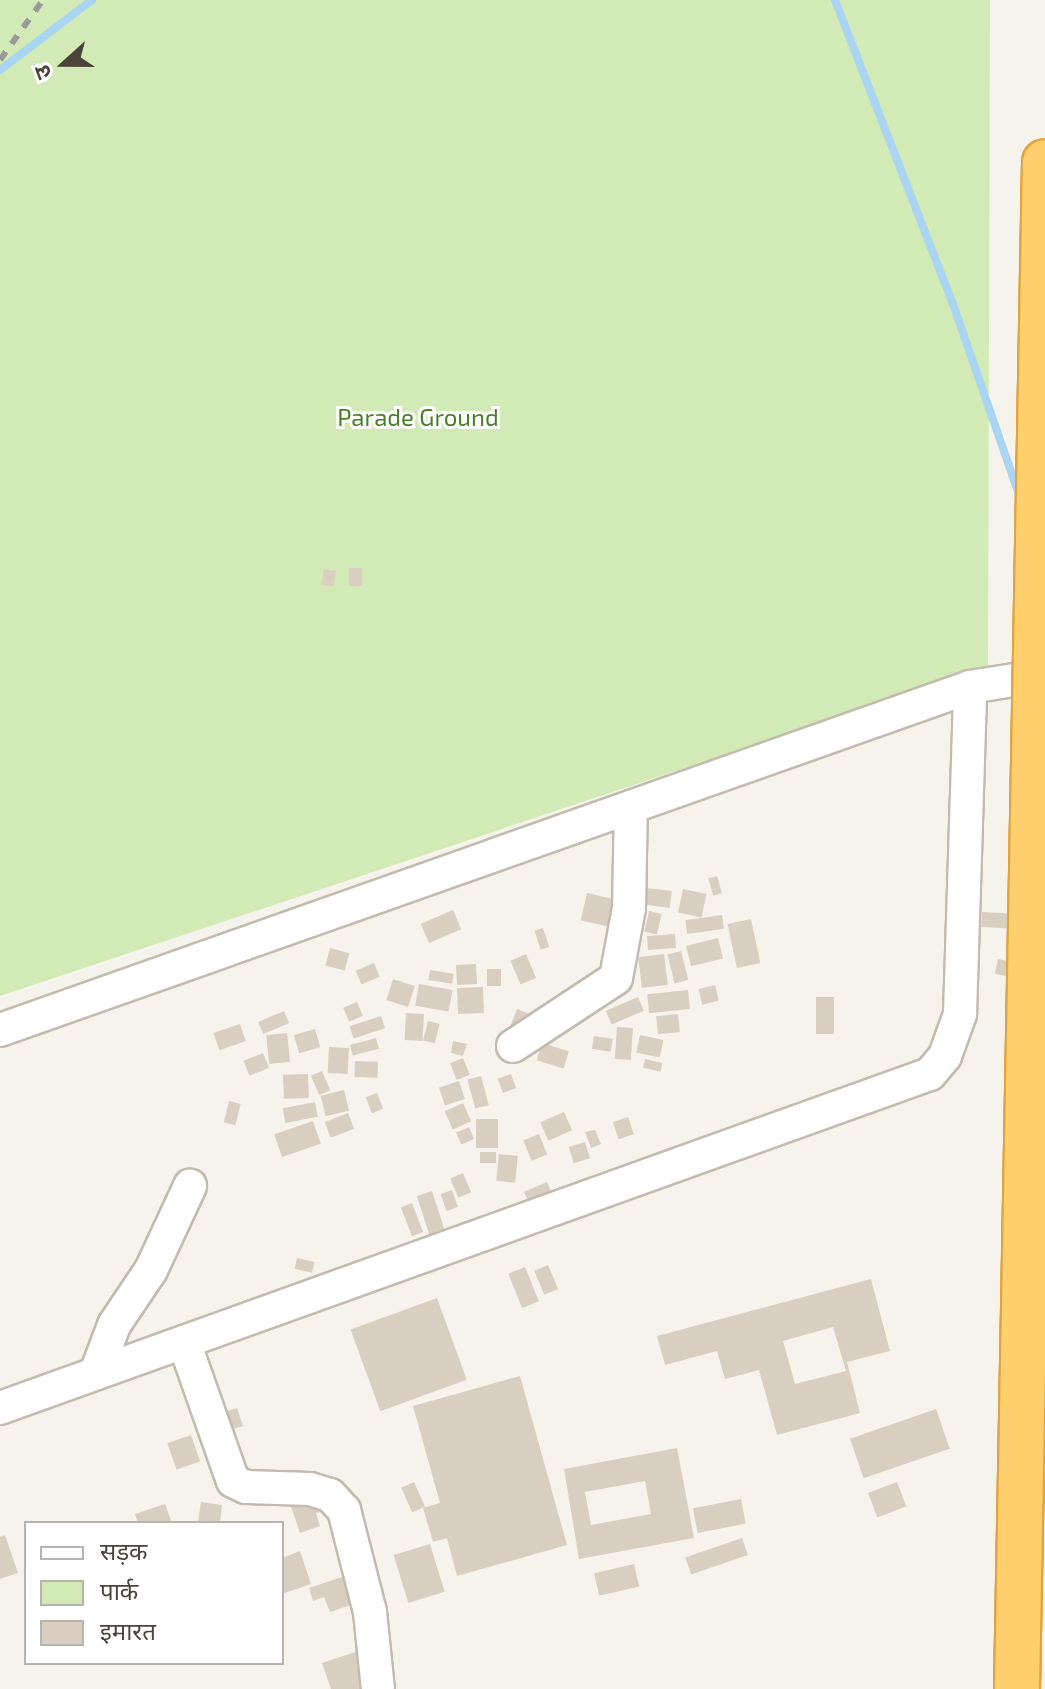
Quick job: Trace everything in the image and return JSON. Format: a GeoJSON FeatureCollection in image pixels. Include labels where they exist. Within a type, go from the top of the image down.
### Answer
{"type":"FeatureCollection","features":[{"type":"Feature","properties":{"kind":"highway"},"geometry":{"type":"LineString","coordinates":[[1017,1689],[1045,162]]}},
{"type":"Feature","properties":{"kind":"street"},"geometry":{"type":"LineString","coordinates":[[0,1030],[970,687],[1045,675]]}},
{"type":"Feature","properties":{"kind":"street"},"geometry":{"type":"LineString","coordinates":[[0,1408],[930,1074],[945,1056],[960,1014],[970,687]]}},
{"type":"Feature","properties":{"kind":"street"},"geometry":{"type":"LineString","coordinates":[[513,1046],[616,978],[629,908],[631,807]]}},
{"type":"Feature","properties":{"kind":"street"},"geometry":{"type":"LineString","coordinates":[[96,1373],[114,1325],[151,1270],[190,1186]]}},
{"type":"Feature","properties":{"kind":"street"},"geometry":{"type":"LineString","coordinates":[[184,1342],[233,1481],[246,1487],[310,1489],[330,1495],[344,1510],[370,1612],[378,1689]]}},
{"type":"Feature","properties":{"kind":"green space","name":"Parade Ground"},"geometry":{"type":"Polygon","coordinates":[[[0,0],[990,0],[988,667],[0,996],[0,0]]]}},
{"type":"Feature","properties":{"kind":"building"},"geometry":{"type":"Polygon","coordinates":[[[349,568],[362,568],[362,586],[349,586],[349,568]]]}},
{"type":"Feature","properties":{"kind":"building"},"geometry":{"type":"Polygon","coordinates":[[[324,569],[336,571],[333,587],[321,585],[324,569]]]}},
{"type":"Feature","properties":{"kind":"building"},"geometry":{"type":"Polygon","coordinates":[[[717,876],[722,893],[713,896],[708,878],[717,876]]]}},
{"type":"Feature","properties":{"kind":"building"},"geometry":{"type":"Polygon","coordinates":[[[647,888],[672,891],[670,908],[645,905],[647,888]]]}},
{"type":"Feature","properties":{"kind":"building"},"geometry":{"type":"Polygon","coordinates":[[[683,889],[706,894],[701,917],[678,912],[683,889]]]}},
{"type":"Feature","properties":{"kind":"building"},"geometry":{"type":"Polygon","coordinates":[[[587,893],[614,899],[608,927],[581,920],[587,893]]]}},
{"type":"Feature","properties":{"kind":"building"},"geometry":{"type":"Polygon","coordinates":[[[453,910],[461,929],[429,943],[421,924],[453,910]]]}},
{"type":"Feature","properties":{"kind":"building"},"geometry":{"type":"Polygon","coordinates":[[[649,911],[662,914],[657,934],[644,931],[649,911]]]}},
{"type":"Feature","properties":{"kind":"building"},"geometry":{"type":"Polygon","coordinates":[[[982,912],[1020,914],[1019,929],[981,927],[982,912]]]}},
{"type":"Feature","properties":{"kind":"building"},"geometry":{"type":"Polygon","coordinates":[[[722,915],[724,929],[687,934],[685,920],[722,915]]]}},
{"type":"Feature","properties":{"kind":"building"},"geometry":{"type":"Polygon","coordinates":[[[751,919],[760,963],[737,968],[728,924],[751,919]]]}},
{"type":"Feature","properties":{"kind":"building"},"geometry":{"type":"Polygon","coordinates":[[[543,928],[549,947],[541,950],[534,931],[543,928]]]}},
{"type":"Feature","properties":{"kind":"building"},"geometry":{"type":"Polygon","coordinates":[[[675,934],[676,948],[648,950],[647,936],[675,934]]]}},
{"type":"Feature","properties":{"kind":"building"},"geometry":{"type":"Polygon","coordinates":[[[718,938],[723,958],[691,966],[686,946],[718,938]]]}},
{"type":"Feature","properties":{"kind":"building"},"geometry":{"type":"Polygon","coordinates":[[[330,948],[349,953],[345,971],[325,965],[330,948]]]}},
{"type":"Feature","properties":{"kind":"building"},"geometry":{"type":"Polygon","coordinates":[[[681,951],[688,980],[675,983],[667,954],[681,951]]]}},
{"type":"Feature","properties":{"kind":"building"},"geometry":{"type":"Polygon","coordinates":[[[526,954],[536,978],[521,985],[510,961],[526,954]]]}},
{"type":"Feature","properties":{"kind":"building"},"geometry":{"type":"Polygon","coordinates":[[[664,954],[668,985],[642,988],[638,957],[664,954]]]}},
{"type":"Feature","properties":{"kind":"building"},"geometry":{"type":"Polygon","coordinates":[[[998,959],[1017,963],[1013,978],[995,974],[998,959]]]}},
{"type":"Feature","properties":{"kind":"building"},"geometry":{"type":"Polygon","coordinates":[[[374,963],[380,977],[361,985],[356,971],[374,963]]]}},
{"type":"Feature","properties":{"kind":"building"},"geometry":{"type":"Polygon","coordinates":[[[476,964],[477,984],[457,985],[456,965],[476,964]]]}},
{"type":"Feature","properties":{"kind":"building"},"geometry":{"type":"Polygon","coordinates":[[[487,969],[501,969],[501,986],[487,986],[487,969]]]}},
{"type":"Feature","properties":{"kind":"building"},"geometry":{"type":"Polygon","coordinates":[[[430,970],[454,974],[452,984],[428,980],[430,970]]]}},
{"type":"Feature","properties":{"kind":"building"},"geometry":{"type":"Polygon","coordinates":[[[393,979],[415,986],[408,1007],[386,1000],[393,979]]]}},
{"type":"Feature","properties":{"kind":"building"},"geometry":{"type":"Polygon","coordinates":[[[419,984],[452,990],[449,1012],[415,1006],[419,984]]]}},
{"type":"Feature","properties":{"kind":"building"},"geometry":{"type":"Polygon","coordinates":[[[715,985],[719,1001],[702,1005],[699,989],[715,985]]]}},
{"type":"Feature","properties":{"kind":"building"},"geometry":{"type":"Polygon","coordinates":[[[483,987],[484,1013],[458,1014],[457,988],[483,987]]]}},
{"type":"Feature","properties":{"kind":"building"},"geometry":{"type":"Polygon","coordinates":[[[688,990],[690,1009],[649,1013],[647,994],[688,990]]]}},
{"type":"Feature","properties":{"kind":"building"},"geometry":{"type":"Polygon","coordinates":[[[638,997],[644,1011],[612,1024],[606,1011],[638,997]]]}},
{"type":"Feature","properties":{"kind":"building"},"geometry":{"type":"Polygon","coordinates":[[[816,997],[834,997],[834,1034],[816,1034],[816,997]]]}},
{"type":"Feature","properties":{"kind":"building"},"geometry":{"type":"Polygon","coordinates":[[[357,1002],[363,1016],[349,1022],[343,1008],[357,1002]]]}},
{"type":"Feature","properties":{"kind":"building"},"geometry":{"type":"Polygon","coordinates":[[[517,1009],[538,1017],[531,1035],[510,1027],[517,1009]]]}},
{"type":"Feature","properties":{"kind":"building"},"geometry":{"type":"Polygon","coordinates":[[[284,1011],[289,1023],[263,1034],[258,1022],[284,1011]]]}},
{"type":"Feature","properties":{"kind":"building"},"geometry":{"type":"Polygon","coordinates":[[[406,1013],[424,1014],[423,1041],[405,1040],[406,1013]]]}},
{"type":"Feature","properties":{"kind":"building"},"geometry":{"type":"Polygon","coordinates":[[[678,1014],[680,1032],[658,1034],[656,1016],[678,1014]]]}},
{"type":"Feature","properties":{"kind":"building"},"geometry":{"type":"Polygon","coordinates":[[[381,1016],[385,1028],[354,1039],[350,1026],[381,1016]]]}},
{"type":"Feature","properties":{"kind":"building"},"geometry":{"type":"Polygon","coordinates":[[[428,1021],[440,1024],[435,1043],[423,1040],[428,1021]]]}},
{"type":"Feature","properties":{"kind":"building"},"geometry":{"type":"Polygon","coordinates":[[[240,1024],[246,1041],[219,1050],[214,1033],[240,1024]]]}},
{"type":"Feature","properties":{"kind":"building"},"geometry":{"type":"Polygon","coordinates":[[[617,1027],[633,1028],[631,1060],[615,1059],[617,1027]]]}},
{"type":"Feature","properties":{"kind":"building"},"geometry":{"type":"Polygon","coordinates":[[[315,1029],[320,1047],[299,1053],[294,1035],[315,1029]]]}},
{"type":"Feature","properties":{"kind":"building"},"geometry":{"type":"Polygon","coordinates":[[[287,1033],[290,1062],[269,1064],[266,1035],[287,1033]]]}},
{"type":"Feature","properties":{"kind":"building"},"geometry":{"type":"Polygon","coordinates":[[[640,1035],[663,1040],[660,1058],[636,1053],[640,1035]]]}},
{"type":"Feature","properties":{"kind":"building"},"geometry":{"type":"Polygon","coordinates":[[[594,1036],[613,1039],[611,1052],[592,1049],[594,1036]]]}},
{"type":"Feature","properties":{"kind":"building"},"geometry":{"type":"Polygon","coordinates":[[[376,1038],[379,1049],[353,1056],[350,1045],[376,1038]]]}},
{"type":"Feature","properties":{"kind":"building"},"geometry":{"type":"Polygon","coordinates":[[[453,1041],[467,1044],[463,1056],[451,1053],[453,1041]]]}},
{"type":"Feature","properties":{"kind":"building"},"geometry":{"type":"Polygon","coordinates":[[[542,1043],[569,1051],[564,1068],[537,1060],[542,1043]]]}},
{"type":"Feature","properties":{"kind":"building"},"geometry":{"type":"Polygon","coordinates":[[[329,1047],[349,1048],[348,1074],[328,1073],[329,1047]]]}},
{"type":"Feature","properties":{"kind":"building"},"geometry":{"type":"Polygon","coordinates":[[[263,1053],[269,1068],[250,1076],[244,1061],[263,1053]]]}},
{"type":"Feature","properties":{"kind":"building"},"geometry":{"type":"Polygon","coordinates":[[[463,1058],[470,1075],[457,1080],[450,1063],[463,1058]]]}},
{"type":"Feature","properties":{"kind":"building"},"geometry":{"type":"Polygon","coordinates":[[[645,1059],[663,1063],[661,1072],[643,1068],[645,1059]]]}},
{"type":"Feature","properties":{"kind":"building"},"geometry":{"type":"Polygon","coordinates":[[[355,1061],[378,1062],[377,1078],[354,1077],[355,1061]]]}},
{"type":"Feature","properties":{"kind":"building"},"geometry":{"type":"Polygon","coordinates":[[[322,1071],[330,1090],[319,1095],[311,1076],[322,1071]]]}},
{"type":"Feature","properties":{"kind":"building"},"geometry":{"type":"Polygon","coordinates":[[[308,1074],[309,1098],[284,1099],[283,1075],[308,1074]]]}},
{"type":"Feature","properties":{"kind":"building"},"geometry":{"type":"Polygon","coordinates":[[[511,1074],[516,1088],[503,1093],[498,1079],[511,1074]]]}},
{"type":"Feature","properties":{"kind":"building"},"geometry":{"type":"Polygon","coordinates":[[[481,1076],[489,1105],[475,1109],[467,1080],[481,1076]]]}},
{"type":"Feature","properties":{"kind":"building"},"geometry":{"type":"Polygon","coordinates":[[[459,1081],[465,1099],[445,1106],[439,1087],[459,1081]]]}},
{"type":"Feature","properties":{"kind":"building"},"geometry":{"type":"Polygon","coordinates":[[[344,1090],[349,1110],[326,1116],[321,1096],[344,1090]]]}},
{"type":"Feature","properties":{"kind":"building"},"geometry":{"type":"Polygon","coordinates":[[[377,1093],[383,1109],[372,1113],[366,1097],[377,1093]]]}},
{"type":"Feature","properties":{"kind":"building"},"geometry":{"type":"Polygon","coordinates":[[[229,1101],[241,1104],[235,1125],[224,1122],[229,1101]]]}},
{"type":"Feature","properties":{"kind":"building"},"geometry":{"type":"Polygon","coordinates":[[[315,1102],[318,1117],[285,1123],[283,1108],[315,1102]]]}},
{"type":"Feature","properties":{"kind":"building"},"geometry":{"type":"Polygon","coordinates":[[[463,1103],[471,1121],[453,1129],[445,1111],[463,1103]]]}},
{"type":"Feature","properties":{"kind":"building"},"geometry":{"type":"Polygon","coordinates":[[[564,1112],[572,1130],[548,1141],[540,1123],[564,1112]]]}},
{"type":"Feature","properties":{"kind":"building"},"geometry":{"type":"Polygon","coordinates":[[[348,1113],[354,1129],[331,1138],[325,1122],[348,1113]]]}},
{"type":"Feature","properties":{"kind":"building"},"geometry":{"type":"Polygon","coordinates":[[[628,1117],[634,1134],[619,1139],[613,1122],[628,1117]]]}},
{"type":"Feature","properties":{"kind":"building"},"geometry":{"type":"Polygon","coordinates":[[[476,1119],[498,1119],[498,1148],[476,1148],[476,1119]]]}},
{"type":"Feature","properties":{"kind":"building"},"geometry":{"type":"Polygon","coordinates":[[[313,1121],[321,1144],[282,1157],[274,1134],[313,1121]]]}},
{"type":"Feature","properties":{"kind":"building"},"geometry":{"type":"Polygon","coordinates":[[[469,1127],[474,1139],[461,1144],[456,1132],[469,1127]]]}},
{"type":"Feature","properties":{"kind":"building"},"geometry":{"type":"Polygon","coordinates":[[[595,1130],[601,1144],[591,1148],[585,1132],[595,1130]]]}},
{"type":"Feature","properties":{"kind":"building"},"geometry":{"type":"Polygon","coordinates":[[[539,1134],[547,1154],[531,1161],[523,1140],[539,1134]]]}},
{"type":"Feature","properties":{"kind":"building"},"geometry":{"type":"Polygon","coordinates":[[[585,1142],[590,1158],[574,1163],[569,1147],[585,1142]]]}},
{"type":"Feature","properties":{"kind":"building"},"geometry":{"type":"Polygon","coordinates":[[[480,1152],[496,1152],[496,1163],[480,1163],[480,1152]]]}},
{"type":"Feature","properties":{"kind":"building"},"geometry":{"type":"Polygon","coordinates":[[[499,1154],[518,1156],[515,1183],[496,1181],[499,1154]]]}},
{"type":"Feature","properties":{"kind":"building"},"geometry":{"type":"Polygon","coordinates":[[[463,1173],[471,1192],[458,1198],[450,1178],[463,1173]]]}},
{"type":"Feature","properties":{"kind":"building"},"geometry":{"type":"Polygon","coordinates":[[[547,1182],[555,1201],[532,1211],[524,1192],[547,1182]]]}},
{"type":"Feature","properties":{"kind":"building"},"geometry":{"type":"Polygon","coordinates":[[[452,1190],[458,1207],[447,1211],[441,1194],[452,1190]]]}},
{"type":"Feature","properties":{"kind":"building"},"geometry":{"type":"Polygon","coordinates":[[[432,1191],[451,1248],[435,1253],[417,1196],[432,1191]]]}},
{"type":"Feature","properties":{"kind":"building"},"geometry":{"type":"Polygon","coordinates":[[[412,1203],[423,1232],[412,1236],[401,1207],[412,1203]]]}},
{"type":"Feature","properties":{"kind":"building"},"geometry":{"type":"Polygon","coordinates":[[[297,1258],[315,1262],[312,1273],[295,1269],[297,1258]]]}},
{"type":"Feature","properties":{"kind":"building"},"geometry":{"type":"Polygon","coordinates":[[[548,1265],[558,1289],[544,1295],[534,1271],[548,1265]]]}},
{"type":"Feature","properties":{"kind":"building"},"geometry":{"type":"Polygon","coordinates":[[[525,1267],[539,1301],[522,1308],[508,1274],[525,1267]]]}},
{"type":"Feature","properties":{"kind":"building"},"geometry":{"type":"Polygon","coordinates":[[[871,1279],[890,1351],[847,1362],[860,1413],[777,1435],[759,1370],[725,1379],[717,1351],[665,1365],[657,1336],[871,1279]],[[833,1327],[783,1341],[795,1384],[846,1371],[833,1327]]]}},
{"type":"Feature","properties":{"kind":"building"},"geometry":{"type":"Polygon","coordinates":[[[437,1298],[467,1380],[380,1411],[351,1329],[437,1298]]]}},
{"type":"Feature","properties":{"kind":"building"},"geometry":{"type":"Polygon","coordinates":[[[520,1376],[567,1545],[457,1576],[447,1538],[433,1542],[423,1508],[440,1503],[413,1406],[520,1376]]]}},
{"type":"Feature","properties":{"kind":"building"},"geometry":{"type":"Polygon","coordinates":[[[237,1408],[243,1426],[228,1431],[222,1413],[237,1408]]]}},
{"type":"Feature","properties":{"kind":"building"},"geometry":{"type":"Polygon","coordinates":[[[936,1409],[950,1449],[864,1478],[850,1439],[936,1409]]]}},
{"type":"Feature","properties":{"kind":"building"},"geometry":{"type":"Polygon","coordinates":[[[191,1435],[200,1461],[176,1470],[167,1443],[191,1435]]]}},
{"type":"Feature","properties":{"kind":"building"},"geometry":{"type":"Polygon","coordinates":[[[677,1448],[694,1538],[579,1559],[564,1469],[677,1448]],[[645,1481],[585,1492],[591,1525],[651,1514],[645,1481]]]}},
{"type":"Feature","properties":{"kind":"building"},"geometry":{"type":"Polygon","coordinates":[[[414,1482],[425,1507],[412,1512],[401,1488],[414,1482]]]}},
{"type":"Feature","properties":{"kind":"building"},"geometry":{"type":"Polygon","coordinates":[[[897,1482],[906,1506],[877,1517],[868,1493],[897,1482]]]}},
{"type":"Feature","properties":{"kind":"building"},"geometry":{"type":"Polygon","coordinates":[[[318,1492],[324,1511],[316,1513],[320,1526],[300,1533],[289,1501],[318,1492]]]}},
{"type":"Feature","properties":{"kind":"building"},"geometry":{"type":"Polygon","coordinates":[[[741,1499],[746,1524],[698,1533],[693,1508],[741,1499]]]}},
{"type":"Feature","properties":{"kind":"building"},"geometry":{"type":"Polygon","coordinates":[[[201,1502],[222,1505],[220,1521],[198,1521],[201,1502]]]}},
{"type":"Feature","properties":{"kind":"building"},"geometry":{"type":"Polygon","coordinates":[[[165,1504],[171,1521],[137,1521],[135,1514],[165,1504]]]}},
{"type":"Feature","properties":{"kind":"building"},"geometry":{"type":"Polygon","coordinates":[[[5,1535],[18,1573],[0,1579],[0,1537],[5,1535]]]}},
{"type":"Feature","properties":{"kind":"building"},"geometry":{"type":"Polygon","coordinates":[[[742,1538],[748,1555],[691,1575],[685,1558],[742,1538]]]}},
{"type":"Feature","properties":{"kind":"building"},"geometry":{"type":"Polygon","coordinates":[[[430,1544],[445,1592],[408,1603],[394,1555],[430,1544]]]}},
{"type":"Feature","properties":{"kind":"building"},"geometry":{"type":"Polygon","coordinates":[[[300,1551],[311,1584],[284,1593],[284,1557],[300,1551]]]}},
{"type":"Feature","properties":{"kind":"building"},"geometry":{"type":"Polygon","coordinates":[[[634,1564],[639,1586],[599,1596],[594,1573],[634,1564]]]}},
{"type":"Feature","properties":{"kind":"building"},"geometry":{"type":"Polygon","coordinates":[[[348,1575],[357,1603],[330,1612],[324,1597],[313,1601],[309,1588],[348,1575]]]}},
{"type":"Feature","properties":{"kind":"building"},"geometry":{"type":"Polygon","coordinates":[[[361,1650],[375,1689],[331,1689],[322,1663],[361,1650]]]}},
{"type":"Feature","properties":{"kind":"waterway"},"geometry":{"type":"LineString","coordinates":[[0,70],[92,0]]}},
{"type":"Feature","properties":{"kind":"waterway"},"geometry":{"type":"LineString","coordinates":[[835,0],[953,304],[1020,498]]}},
{"type":"Feature","properties":{"kind":"railway"},"geometry":{"type":"LineString","coordinates":[[0,60],[43,0]]}}]}
